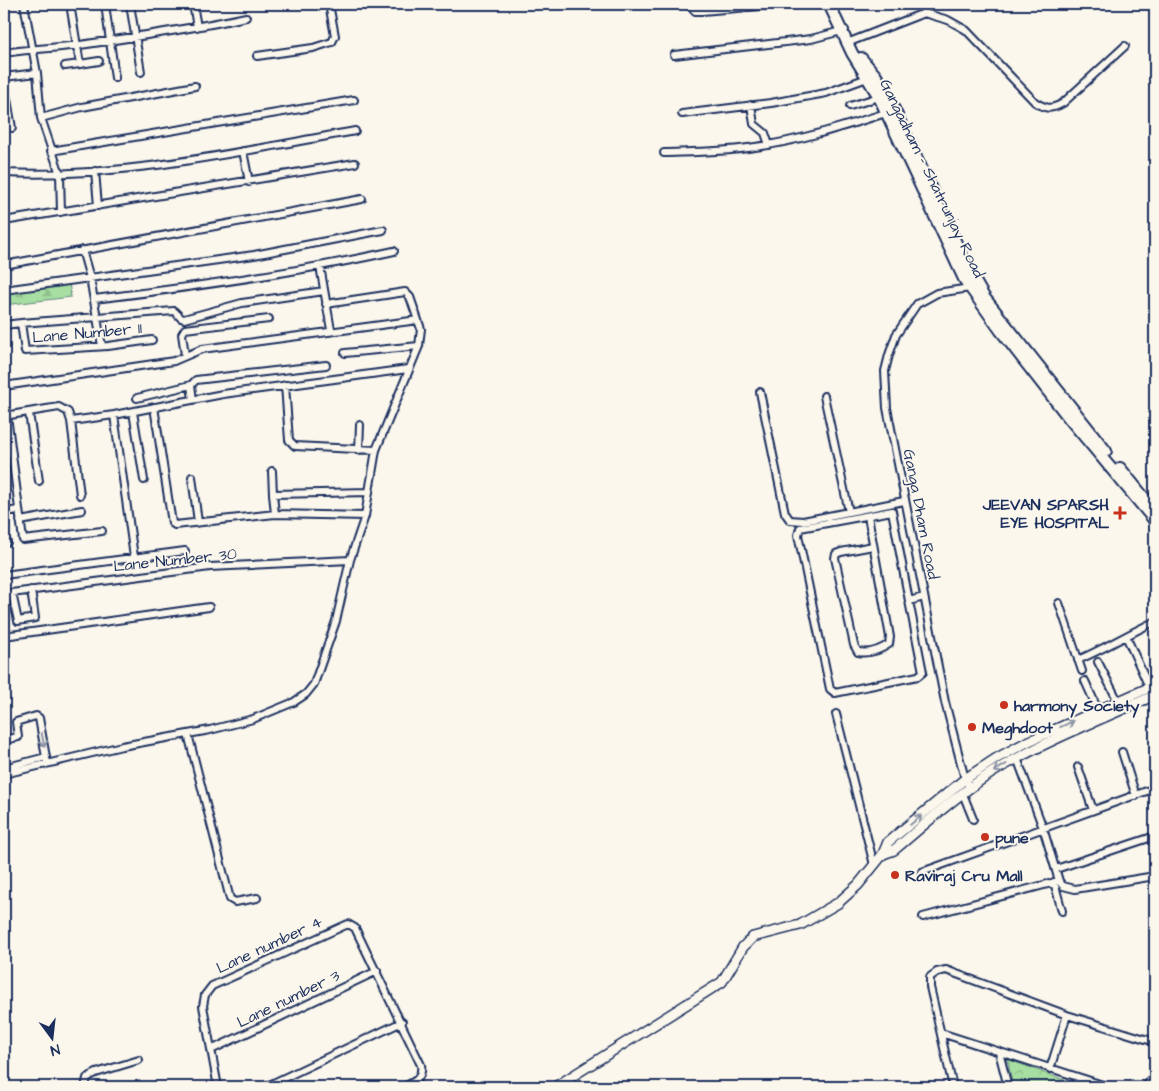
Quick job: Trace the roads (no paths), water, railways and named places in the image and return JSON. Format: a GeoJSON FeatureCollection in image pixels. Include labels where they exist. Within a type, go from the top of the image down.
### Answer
{"type":"FeatureCollection","features":[{"type":"Feature","properties":{"kind":"main road","name":"Gangadham - Shatrunjay Road"},"geometry":{"type":"LineString","coordinates":[[829,4],[844,30]]}},
{"type":"Feature","properties":{"kind":"main road","name":"Gangadham - Shatrunjay Road"},"geometry":{"type":"LineString","coordinates":[[834,4],[849,42],[862,60],[891,112],[922,181],[974,287],[1062,409],[1155,521]]}},
{"type":"Feature","properties":{"kind":"main road","name":"Gangadham - Shatrunjay Road"},"geometry":{"type":"LineString","coordinates":[[872,77],[879,97],[891,112]]}},
{"type":"Feature","properties":{"kind":"main road","name":"Gangadham - Shatrunjay Road"},"geometry":{"type":"LineString","coordinates":[[974,287],[1155,511]]}},
{"type":"Feature","properties":{"kind":"main road"},"geometry":{"type":"LineString","coordinates":[[555,1087],[722,982],[743,947],[753,937],[800,925],[838,903],[874,865],[883,854],[888,842],[965,779],[1027,742],[1152,686]]}},
{"type":"Feature","properties":{"kind":"main road"},"geometry":{"type":"LineString","coordinates":[[883,854],[894,850],[966,791],[1018,758],[1155,695]]}},
{"type":"Feature","properties":{"kind":"street"},"geometry":{"type":"LineString","coordinates":[[24,4],[37,73],[41,118],[60,174],[61,212]]}},
{"type":"Feature","properties":{"kind":"street"},"geometry":{"type":"LineString","coordinates":[[70,4],[80,64]]}},
{"type":"Feature","properties":{"kind":"street"},"geometry":{"type":"LineString","coordinates":[[105,4],[115,78]]}},
{"type":"Feature","properties":{"kind":"street"},"geometry":{"type":"LineString","coordinates":[[130,4],[141,72]]}},
{"type":"Feature","properties":{"kind":"street"},"geometry":{"type":"LineString","coordinates":[[193,4],[197,27]]}},
{"type":"Feature","properties":{"kind":"street"},"geometry":{"type":"LineString","coordinates":[[257,56],[313,48],[332,42],[334,36],[329,4]]}},
{"type":"Feature","properties":{"kind":"street"},"geometry":{"type":"LineString","coordinates":[[688,4],[695,11],[702,11],[774,4]]}},
{"type":"Feature","properties":{"kind":"street"},"geometry":{"type":"LineString","coordinates":[[921,4],[924,13]]}},
{"type":"Feature","properties":{"kind":"street"},"geometry":{"type":"LineString","coordinates":[[849,42],[924,13],[948,20],[966,30],[1035,102],[1044,108],[1052,109],[1063,103],[1125,46]]}},
{"type":"Feature","properties":{"kind":"street"},"geometry":{"type":"LineString","coordinates":[[4,53],[33,48],[78,45],[197,27],[246,17]]}},
{"type":"Feature","properties":{"kind":"street"},"geometry":{"type":"LineString","coordinates":[[674,56],[811,39],[844,30]]}},
{"type":"Feature","properties":{"kind":"street"},"geometry":{"type":"LineString","coordinates":[[65,66],[99,61]]}},
{"type":"Feature","properties":{"kind":"street"},"geometry":{"type":"LineString","coordinates":[[4,77],[37,73]]}},
{"type":"Feature","properties":{"kind":"street"},"geometry":{"type":"LineString","coordinates":[[682,114],[751,106],[826,93],[872,77]]}},
{"type":"Feature","properties":{"kind":"street"},"geometry":{"type":"LineString","coordinates":[[4,82],[12,128]]}},
{"type":"Feature","properties":{"kind":"street"},"geometry":{"type":"LineString","coordinates":[[41,118],[82,107],[195,86]]}},
{"type":"Feature","properties":{"kind":"street"},"geometry":{"type":"LineString","coordinates":[[850,106],[879,97]]}},
{"type":"Feature","properties":{"kind":"street"},"geometry":{"type":"LineString","coordinates":[[51,151],[354,100]]}},
{"type":"Feature","properties":{"kind":"street"},"geometry":{"type":"LineString","coordinates":[[751,106],[754,124],[765,133],[769,145]]}},
{"type":"Feature","properties":{"kind":"street"},"geometry":{"type":"LineString","coordinates":[[664,153],[769,145],[817,135],[891,112]]}},
{"type":"Feature","properties":{"kind":"street"},"geometry":{"type":"LineString","coordinates":[[4,173],[60,174],[95,171],[243,151],[355,131]]}},
{"type":"Feature","properties":{"kind":"street"},"geometry":{"type":"LineString","coordinates":[[243,151],[249,182]]}},
{"type":"Feature","properties":{"kind":"street"},"geometry":{"type":"LineString","coordinates":[[4,221],[355,163]]}},
{"type":"Feature","properties":{"kind":"street"},"geometry":{"type":"LineString","coordinates":[[95,171],[98,206]]}},
{"type":"Feature","properties":{"kind":"street"},"geometry":{"type":"LineString","coordinates":[[4,265],[362,199]]}},
{"type":"Feature","properties":{"kind":"street"},"geometry":{"type":"LineString","coordinates":[[4,290],[254,255],[383,230]]}},
{"type":"Feature","properties":{"kind":"street"},"geometry":{"type":"LineString","coordinates":[[82,250],[90,278],[102,346]]}},
{"type":"Feature","properties":{"kind":"street"},"geometry":{"type":"LineString","coordinates":[[94,299],[187,288],[320,266],[394,251]]}},
{"type":"Feature","properties":{"kind":"street"},"geometry":{"type":"LineString","coordinates":[[320,266],[331,330]]}},
{"type":"Feature","properties":{"kind":"street","name":"Ganga Dham Road"},"geometry":{"type":"LineString","coordinates":[[973,819],[965,779],[945,702],[904,501],[885,389],[885,371],[896,335],[917,304],[937,293],[974,287]]}},
{"type":"Feature","properties":{"kind":"street"},"geometry":{"type":"LineString","coordinates":[[180,318],[242,303],[324,291]]}},
{"type":"Feature","properties":{"kind":"street"},"geometry":{"type":"LineString","coordinates":[[4,768],[188,734],[252,719],[294,702],[306,694],[314,684],[336,622],[350,560],[365,516],[376,450],[385,432],[422,334],[410,296],[405,292],[326,304]]}},
{"type":"Feature","properties":{"kind":"street"},"geometry":{"type":"LineString","coordinates":[[4,325],[174,311],[187,323]]}},
{"type":"Feature","properties":{"kind":"street"},"geometry":{"type":"LineString","coordinates":[[185,355],[182,334],[186,329],[269,319]]}},
{"type":"Feature","properties":{"kind":"street"},"geometry":{"type":"LineString","coordinates":[[4,386],[174,361],[202,349],[331,330],[418,320]]}},
{"type":"Feature","properties":{"kind":"street","name":"Lane Number 11"},"geometry":{"type":"LineString","coordinates":[[21,323],[25,351],[102,346],[152,340]]}},
{"type":"Feature","properties":{"kind":"street"},"geometry":{"type":"LineString","coordinates":[[345,353],[419,346]]}},
{"type":"Feature","properties":{"kind":"street"},"geometry":{"type":"LineString","coordinates":[[137,398],[191,385],[193,382],[201,379],[326,366]]}},
{"type":"Feature","properties":{"kind":"street"},"geometry":{"type":"LineString","coordinates":[[71,421],[285,385],[408,369]]}},
{"type":"Feature","properties":{"kind":"street"},"geometry":{"type":"LineString","coordinates":[[191,385],[193,400]]}},
{"type":"Feature","properties":{"kind":"street"},"geometry":{"type":"LineString","coordinates":[[285,385],[290,440],[295,446],[376,450]]}},
{"type":"Feature","properties":{"kind":"street"},"geometry":{"type":"LineString","coordinates":[[760,392],[785,513],[790,520],[802,521],[904,501]]}},
{"type":"Feature","properties":{"kind":"street"},"geometry":{"type":"LineString","coordinates":[[824,396],[849,512]]}},
{"type":"Feature","properties":{"kind":"street"},"geometry":{"type":"LineString","coordinates":[[80,494],[71,421],[68,412],[59,407],[29,414],[6,416],[23,540],[102,530]]}},
{"type":"Feature","properties":{"kind":"street"},"geometry":{"type":"LineString","coordinates":[[154,407],[172,523],[175,525],[275,514],[365,516]]}},
{"type":"Feature","properties":{"kind":"street"},"geometry":{"type":"LineString","coordinates":[[133,412],[144,480]]}},
{"type":"Feature","properties":{"kind":"street"},"geometry":{"type":"LineString","coordinates":[[29,414],[40,481]]}},
{"type":"Feature","properties":{"kind":"street"},"geometry":{"type":"LineString","coordinates":[[114,415],[134,557]]}},
{"type":"Feature","properties":{"kind":"street"},"geometry":{"type":"LineString","coordinates":[[359,450],[360,425]]}},
{"type":"Feature","properties":{"kind":"street"},"geometry":{"type":"LineString","coordinates":[[4,454],[12,453]]}},
{"type":"Feature","properties":{"kind":"street"},"geometry":{"type":"LineString","coordinates":[[272,472],[275,514]]}},
{"type":"Feature","properties":{"kind":"street"},"geometry":{"type":"LineString","coordinates":[[192,477],[198,522]]}},
{"type":"Feature","properties":{"kind":"street"},"geometry":{"type":"LineString","coordinates":[[273,494],[369,492]]}},
{"type":"Feature","properties":{"kind":"street"},"geometry":{"type":"LineString","coordinates":[[4,512],[19,510]]}},
{"type":"Feature","properties":{"kind":"street"},"geometry":{"type":"LineString","coordinates":[[20,521],[82,510]]}},
{"type":"Feature","properties":{"kind":"street"},"geometry":{"type":"LineString","coordinates":[[892,511],[909,601],[923,672],[918,676],[840,693],[830,688],[798,535],[800,528],[892,511]]}},
{"type":"Feature","properties":{"kind":"street"},"geometry":{"type":"LineString","coordinates":[[868,516],[890,637],[889,644],[880,650],[866,653],[858,652],[854,645],[835,558],[836,554],[841,552],[873,546]]}},
{"type":"Feature","properties":{"kind":"street"},"geometry":{"type":"LineString","coordinates":[[4,575],[185,551]]}},
{"type":"Feature","properties":{"kind":"street","name":"Lane Number 30"},"geometry":{"type":"LineString","coordinates":[[4,594],[210,567],[350,560]]}},
{"type":"Feature","properties":{"kind":"street"},"geometry":{"type":"LineString","coordinates":[[12,593],[18,621],[35,618],[31,590]]}},
{"type":"Feature","properties":{"kind":"street"},"geometry":{"type":"LineString","coordinates":[[909,601],[924,597]]}},
{"type":"Feature","properties":{"kind":"street"},"geometry":{"type":"LineString","coordinates":[[1060,603],[1082,671]]}},
{"type":"Feature","properties":{"kind":"street"},"geometry":{"type":"LineString","coordinates":[[4,636],[209,607]]}},
{"type":"Feature","properties":{"kind":"street"},"geometry":{"type":"LineString","coordinates":[[35,621],[36,631]]}},
{"type":"Feature","properties":{"kind":"street"},"geometry":{"type":"LineString","coordinates":[[1078,660],[1154,622],[1155,624]]}},
{"type":"Feature","properties":{"kind":"street"},"geometry":{"type":"LineString","coordinates":[[1126,636],[1152,686]]}},
{"type":"Feature","properties":{"kind":"street"},"geometry":{"type":"LineString","coordinates":[[1098,662],[1118,701]]}},
{"type":"Feature","properties":{"kind":"street"},"geometry":{"type":"LineString","coordinates":[[1085,681],[1098,710]]}},
{"type":"Feature","properties":{"kind":"street"},"geometry":{"type":"LineString","coordinates":[[836,714],[874,865]]}},
{"type":"Feature","properties":{"kind":"street"},"geometry":{"type":"LineString","coordinates":[[4,740],[18,737],[16,722],[36,716],[39,718],[47,760]]}},
{"type":"Feature","properties":{"kind":"street"},"geometry":{"type":"LineString","coordinates":[[188,734],[230,899],[235,902],[257,898]]}},
{"type":"Feature","properties":{"kind":"street"},"geometry":{"type":"LineString","coordinates":[[1122,752],[1136,796]]}},
{"type":"Feature","properties":{"kind":"street"},"geometry":{"type":"LineString","coordinates":[[1018,758],[1056,869],[1062,911]]}},
{"type":"Feature","properties":{"kind":"street"},"geometry":{"type":"LineString","coordinates":[[4,774],[47,760]]}},
{"type":"Feature","properties":{"kind":"street"},"geometry":{"type":"LineString","coordinates":[[1078,767],[1093,810]]}},
{"type":"Feature","properties":{"kind":"street"},"geometry":{"type":"LineString","coordinates":[[922,872],[1155,788]]}},
{"type":"Feature","properties":{"kind":"street"},"geometry":{"type":"LineString","coordinates":[[1056,869],[1155,836]]}},
{"type":"Feature","properties":{"kind":"street"},"geometry":{"type":"LineString","coordinates":[[1057,881],[1063,886],[1075,888],[1155,876]]}},
{"type":"Feature","properties":{"kind":"street"},"geometry":{"type":"LineString","coordinates":[[923,917],[1057,881]]}},
{"type":"Feature","properties":{"kind":"street","name":"Lane number 4"},"geometry":{"type":"LineString","coordinates":[[211,1050],[202,1006],[205,995],[212,986],[348,924],[356,928],[377,971]]}},
{"type":"Feature","properties":{"kind":"street"},"geometry":{"type":"LineString","coordinates":[[953,1087],[930,987],[930,977],[937,972],[946,970],[1067,1015],[1155,1042]]}},
{"type":"Feature","properties":{"kind":"street"},"geometry":{"type":"LineString","coordinates":[[377,971],[421,1065],[422,1074],[418,1079],[403,1087]]}},
{"type":"Feature","properties":{"kind":"street","name":"Lane number 3"},"geometry":{"type":"LineString","coordinates":[[211,1050],[377,971]]}},
{"type":"Feature","properties":{"kind":"street"},"geometry":{"type":"LineString","coordinates":[[1050,1069],[1067,1015]]}},
{"type":"Feature","properties":{"kind":"street"},"geometry":{"type":"LineString","coordinates":[[265,1087],[402,1022]]}},
{"type":"Feature","properties":{"kind":"street"},"geometry":{"type":"LineString","coordinates":[[941,1033],[1079,1079],[1109,1087]]}},
{"type":"Feature","properties":{"kind":"street"},"geometry":{"type":"LineString","coordinates":[[211,1050],[218,1087]]}},
{"type":"Feature","properties":{"kind":"street"},"geometry":{"type":"LineString","coordinates":[[1000,1052],[1008,1087]]}},
{"type":"Feature","properties":{"kind":"street"},"geometry":{"type":"LineString","coordinates":[[85,1087],[87,1078],[96,1073],[139,1060]]}},
{"type":"Feature","properties":{"kind":"street"},"geometry":{"type":"LineString","coordinates":[[1145,1087],[1155,1074]]}},
{"type":"Feature","properties":{"kind":"street"},"geometry":{"type":"LineString","coordinates":[[1072,1087],[1079,1079]]}},
{"type":"Feature","properties":{"kind":"place","name":"JEEVAN SPARSH EYE HOSPITAL"},"geometry":{"type":"Point","coordinates":[1120,513]}},
{"type":"Feature","properties":{"kind":"place","name":"harmony Society"},"geometry":{"type":"Point","coordinates":[1004,705]}},
{"type":"Feature","properties":{"kind":"place","name":"Meghdoot"},"geometry":{"type":"Point","coordinates":[972,727]}},
{"type":"Feature","properties":{"kind":"place","name":"pune"},"geometry":{"type":"Point","coordinates":[985,837]}},
{"type":"Feature","properties":{"kind":"place","name":"Raviraj Cru Mall"},"geometry":{"type":"Point","coordinates":[895,875]}}]}
